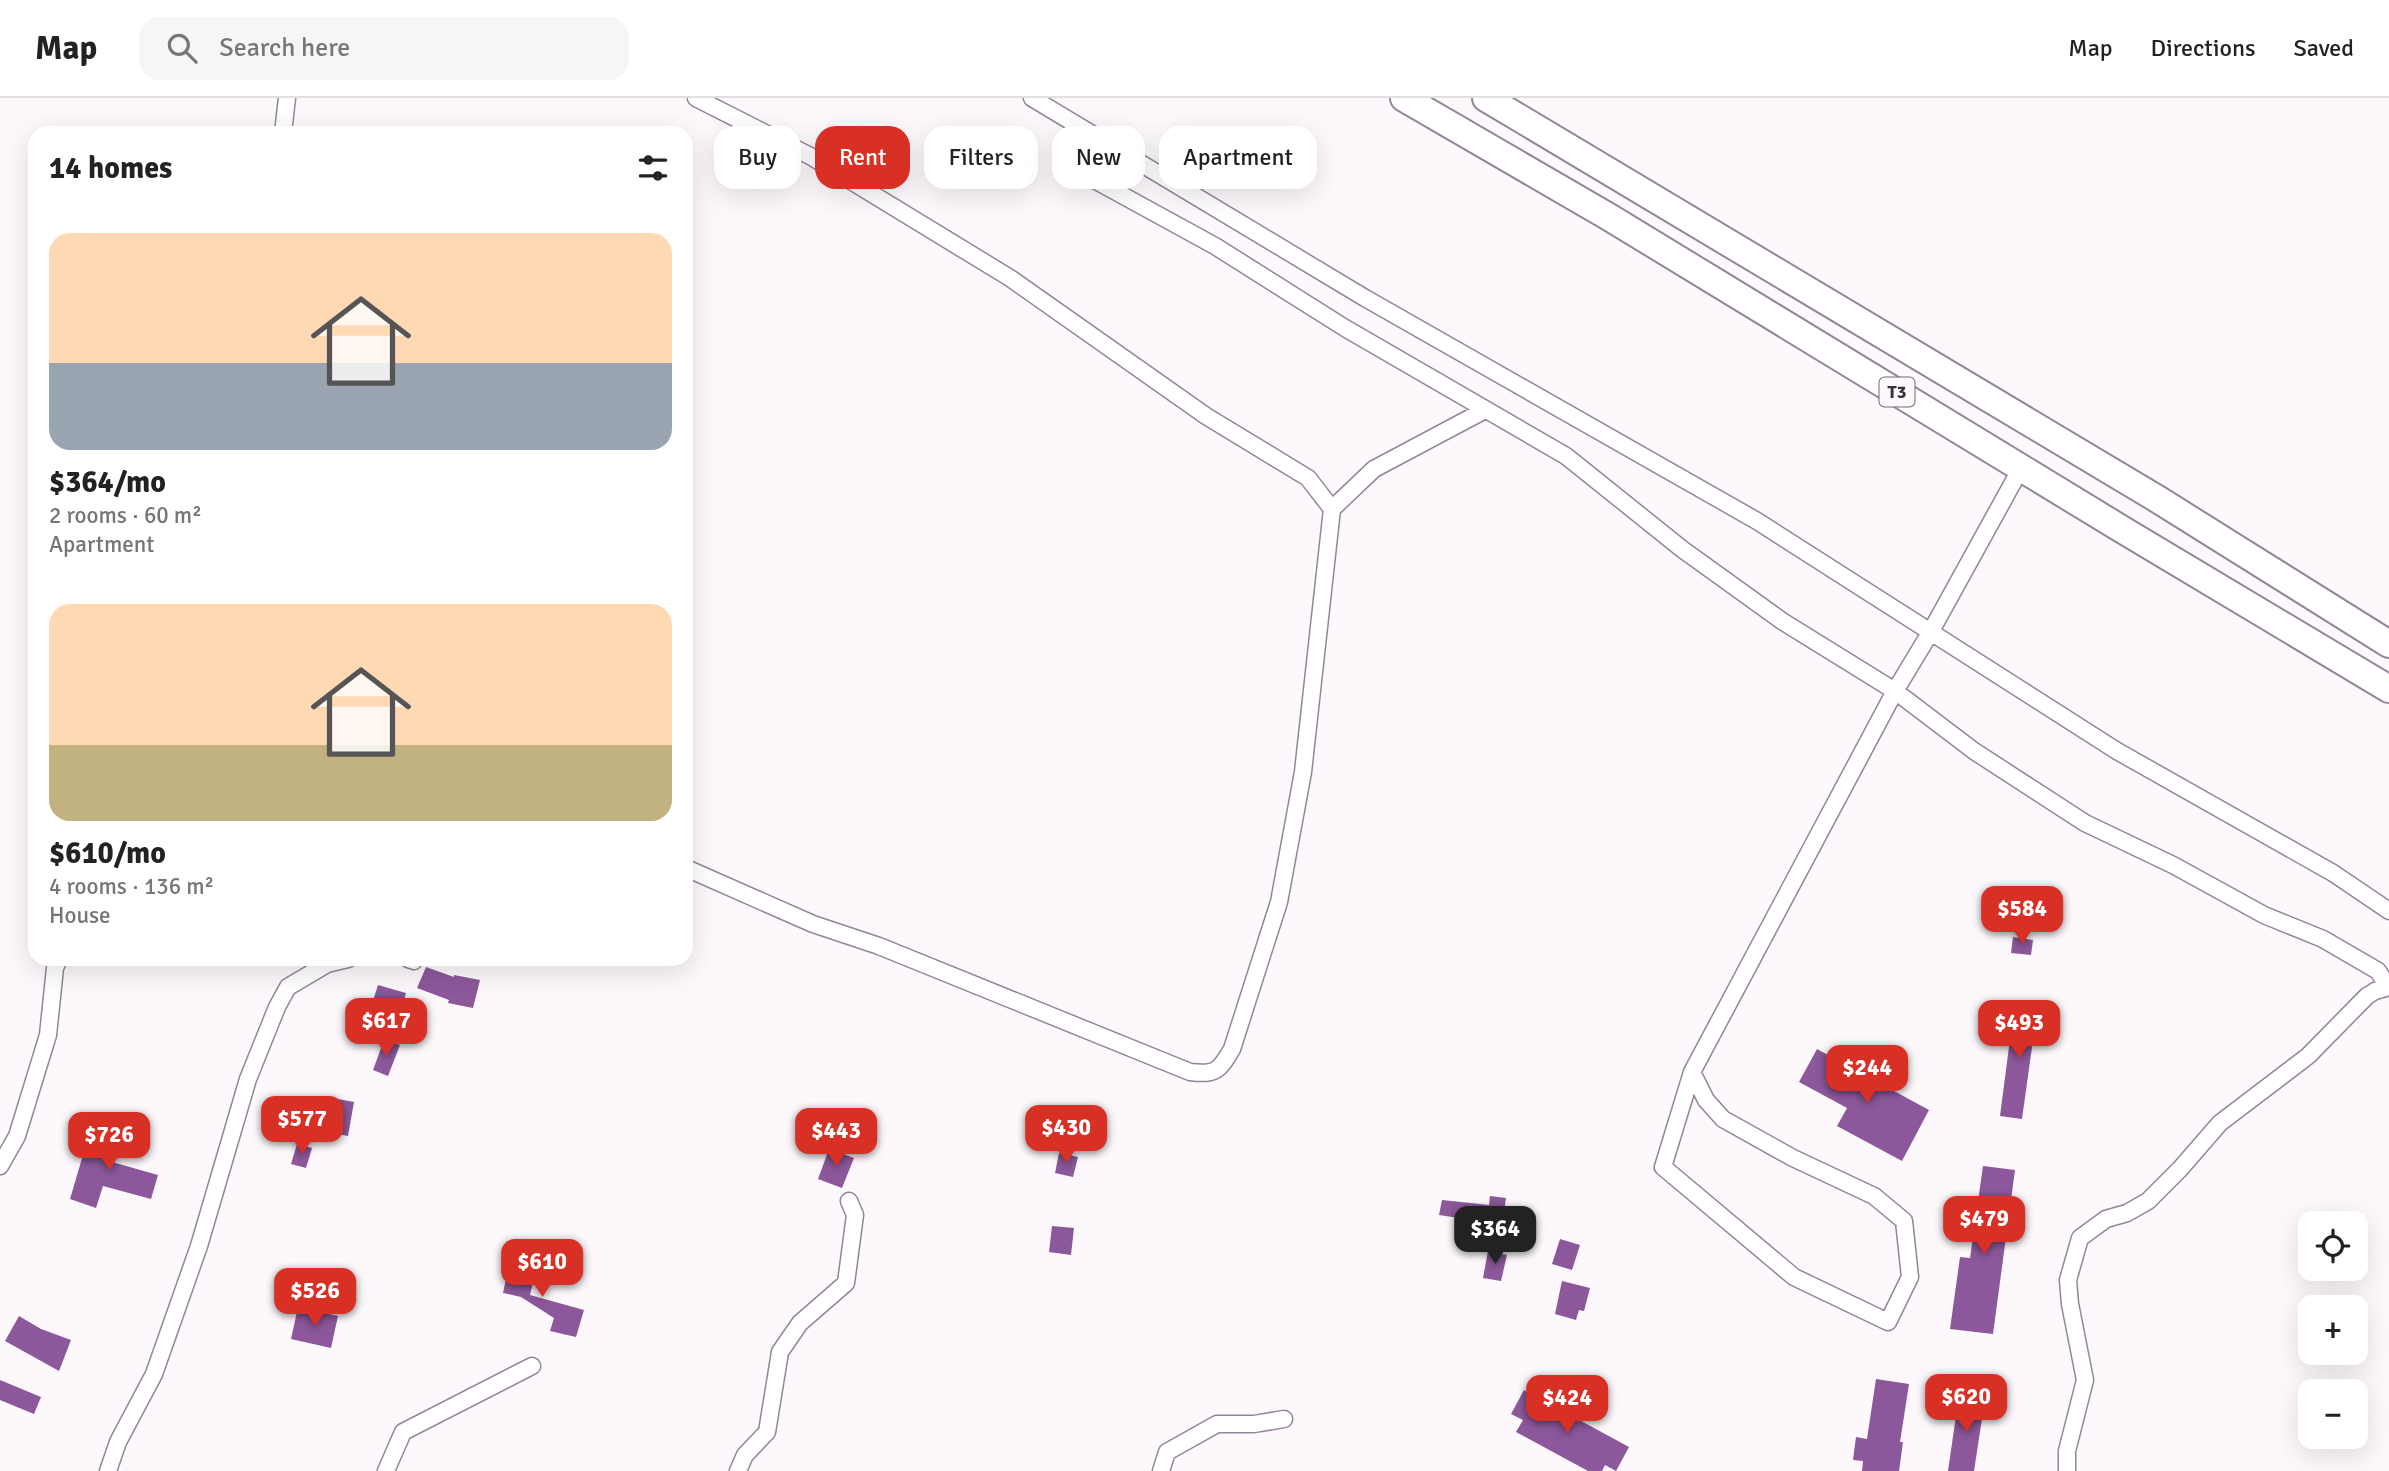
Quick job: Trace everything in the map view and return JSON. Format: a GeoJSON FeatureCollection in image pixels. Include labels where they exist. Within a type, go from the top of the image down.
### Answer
{"type":"FeatureCollection","features":[{"type":"Feature","properties":{"kind":"highway","name":"T3"},"geometry":{"type":"LineString","coordinates":[[1404,98],[1609,217],[2389,689]]}},
{"type":"Feature","properties":{"kind":"highway","name":"T3"},"geometry":{"type":"LineString","coordinates":[[1486,98],[2158,500],[2389,643]]}},
{"type":"Feature","properties":{"kind":"street"},"geometry":{"type":"LineString","coordinates":[[284,126],[288,98]]}},
{"type":"Feature","properties":{"kind":"street"},"geometry":{"type":"LineString","coordinates":[[696,98],[810,156],[1010,278],[1206,416],[1308,478],[1332,509]]}},
{"type":"Feature","properties":{"kind":"street"},"geometry":{"type":"LineString","coordinates":[[1031,98],[1365,298],[1757,521],[2117,751],[2333,873],[2389,911]]}},
{"type":"Feature","properties":{"kind":"street"},"geometry":{"type":"LineString","coordinates":[[1111,189],[1215,246],[1345,328],[1566,456],[1682,549],[1782,621],[1895,691],[1974,751],[2085,823],[2173,865],[2264,915],[2323,939],[2378,971],[2388,987],[2375,990],[2367,996],[2308,1056],[2220,1123],[2148,1201],[2127,1213],[2106,1219],[2081,1238],[2068,1280],[2085,1380],[2067,1451],[2067,1471]]}},
{"type":"Feature","properties":{"kind":"street"},"geometry":{"type":"LineString","coordinates":[[693,871],[813,924],[879,946],[1190,1072],[1210,1074],[1222,1067],[1232,1049],[1279,902],[1303,772],[1332,509],[1374,469],[1486,411]]}},
{"type":"Feature","properties":{"kind":"street"},"geometry":{"type":"LineString","coordinates":[[1692,1072],[1706,1100],[1723,1119],[1793,1158],[1874,1196],[1903,1221],[1910,1277],[1888,1322],[1794,1278],[1663,1167],[1692,1072],[1895,691],[2021,468]]}},
{"type":"Feature","properties":{"kind":"street"},"geometry":{"type":"LineString","coordinates":[[0,1166],[17,1136],[48,1035],[56,966]]}},
{"type":"Feature","properties":{"kind":"street"},"geometry":{"type":"LineString","coordinates":[[108,1471],[118,1442],[154,1374],[199,1246],[248,1079],[276,1007],[288,987],[324,966]]}},
{"type":"Feature","properties":{"kind":"street"},"geometry":{"type":"LineString","coordinates":[[738,1471],[745,1455],[767,1432],[780,1352],[800,1324],[846,1283],[855,1215],[849,1201]]}},
{"type":"Feature","properties":{"kind":"street"},"geometry":{"type":"LineString","coordinates":[[386,1471],[403,1432],[532,1366]]}},
{"type":"Feature","properties":{"kind":"street"},"geometry":{"type":"LineString","coordinates":[[1161,1471],[1167,1452],[1217,1423],[1254,1423],[1284,1419]]}},
{"type":"Feature","properties":{"kind":"building"},"geometry":{"type":"Polygon","coordinates":[[[2013,937],[2033,940],[2031,955],[2011,953],[2013,937]]]}},
{"type":"Feature","properties":{"kind":"building"},"geometry":{"type":"Polygon","coordinates":[[[426,967],[454,977],[480,980],[473,1008],[448,1003],[449,1000],[417,988],[426,967]]]}},
{"type":"Feature","properties":{"kind":"building"},"geometry":{"type":"Polygon","coordinates":[[[378,985],[406,993],[400,1015],[371,1007],[378,985]]]}},
{"type":"Feature","properties":{"kind":"building"},"geometry":{"type":"Polygon","coordinates":[[[2015,1001],[2038,1004],[2022,1119],[2000,1116],[2015,1001]]]}},
{"type":"Feature","properties":{"kind":"building"},"geometry":{"type":"Polygon","coordinates":[[[384,1040],[400,1045],[388,1076],[373,1070],[384,1040]]]}},
{"type":"Feature","properties":{"kind":"building"},"geometry":{"type":"Polygon","coordinates":[[[1817,1049],[1929,1110],[1902,1161],[1837,1126],[1847,1108],[1799,1082],[1817,1049]]]}},
{"type":"Feature","properties":{"kind":"building"},"geometry":{"type":"Polygon","coordinates":[[[338,1099],[354,1102],[348,1136],[332,1133],[338,1099]]]}},
{"type":"Feature","properties":{"kind":"building"},"geometry":{"type":"Polygon","coordinates":[[[100,1120],[119,1123],[112,1162],[158,1175],[151,1199],[103,1186],[96,1208],[70,1199],[83,1155],[95,1158],[100,1120]]]}},
{"type":"Feature","properties":{"kind":"building"},"geometry":{"type":"Polygon","coordinates":[[[297,1144],[312,1148],[306,1168],[291,1164],[297,1144]]]}},
{"type":"Feature","properties":{"kind":"building"},"geometry":{"type":"Polygon","coordinates":[[[829,1149],[854,1158],[842,1188],[818,1179],[829,1149]]]}},
{"type":"Feature","properties":{"kind":"building"},"geometry":{"type":"Polygon","coordinates":[[[1059,1153],[1078,1157],[1073,1177],[1055,1173],[1059,1153]]]}},
{"type":"Feature","properties":{"kind":"building"},"geometry":{"type":"Polygon","coordinates":[[[1983,1166],[2015,1170],[1993,1334],[1950,1329],[1960,1257],[1970,1258],[1983,1166]]]}},
{"type":"Feature","properties":{"kind":"building"},"geometry":{"type":"Polygon","coordinates":[[[1490,1196],[1506,1198],[1502,1226],[1439,1215],[1442,1200],[1489,1205],[1490,1196]]]}},
{"type":"Feature","properties":{"kind":"building"},"geometry":{"type":"Polygon","coordinates":[[[1052,1226],[1074,1228],[1071,1255],[1049,1252],[1052,1226]]]}},
{"type":"Feature","properties":{"kind":"building"},"geometry":{"type":"Polygon","coordinates":[[[1560,1239],[1580,1245],[1572,1270],[1552,1264],[1560,1239]]]}},
{"type":"Feature","properties":{"kind":"building"},"geometry":{"type":"Polygon","coordinates":[[[1488,1251],[1507,1255],[1501,1281],[1483,1278],[1488,1251]]]}},
{"type":"Feature","properties":{"kind":"building"},"geometry":{"type":"Polygon","coordinates":[[[510,1260],[537,1265],[530,1295],[584,1310],[576,1337],[550,1331],[554,1318],[521,1297],[503,1293],[510,1260]]]}},
{"type":"Feature","properties":{"kind":"building"},"geometry":{"type":"Polygon","coordinates":[[[1562,1281],[1590,1288],[1584,1311],[1579,1310],[1576,1320],[1555,1314],[1562,1281]]]}},
{"type":"Feature","properties":{"kind":"building"},"geometry":{"type":"Polygon","coordinates":[[[298,1307],[338,1316],[331,1348],[291,1339],[298,1307]]]}},
{"type":"Feature","properties":{"kind":"building"},"geometry":{"type":"Polygon","coordinates":[[[19,1316],[41,1329],[71,1340],[59,1371],[5,1341],[19,1316]]]}},
{"type":"Feature","properties":{"kind":"building"},"geometry":{"type":"Polygon","coordinates":[[[1876,1379],[1909,1384],[1900,1442],[1903,1442],[1899,1471],[1862,1471],[1863,1461],[1853,1460],[1856,1437],[1867,1439],[1876,1379]]]}},
{"type":"Feature","properties":{"kind":"building"},"geometry":{"type":"Polygon","coordinates":[[[0,1380],[41,1397],[34,1414],[0,1400],[0,1380]]]}},
{"type":"Feature","properties":{"kind":"building"},"geometry":{"type":"Polygon","coordinates":[[[1524,1390],[1629,1447],[1616,1471],[1605,1465],[1602,1471],[1588,1471],[1516,1432],[1523,1420],[1511,1414],[1524,1390]]]}},
{"type":"Feature","properties":{"kind":"building"},"geometry":{"type":"Polygon","coordinates":[[[1959,1395],[1985,1399],[1974,1471],[1948,1471],[1959,1395]]]}}]}
